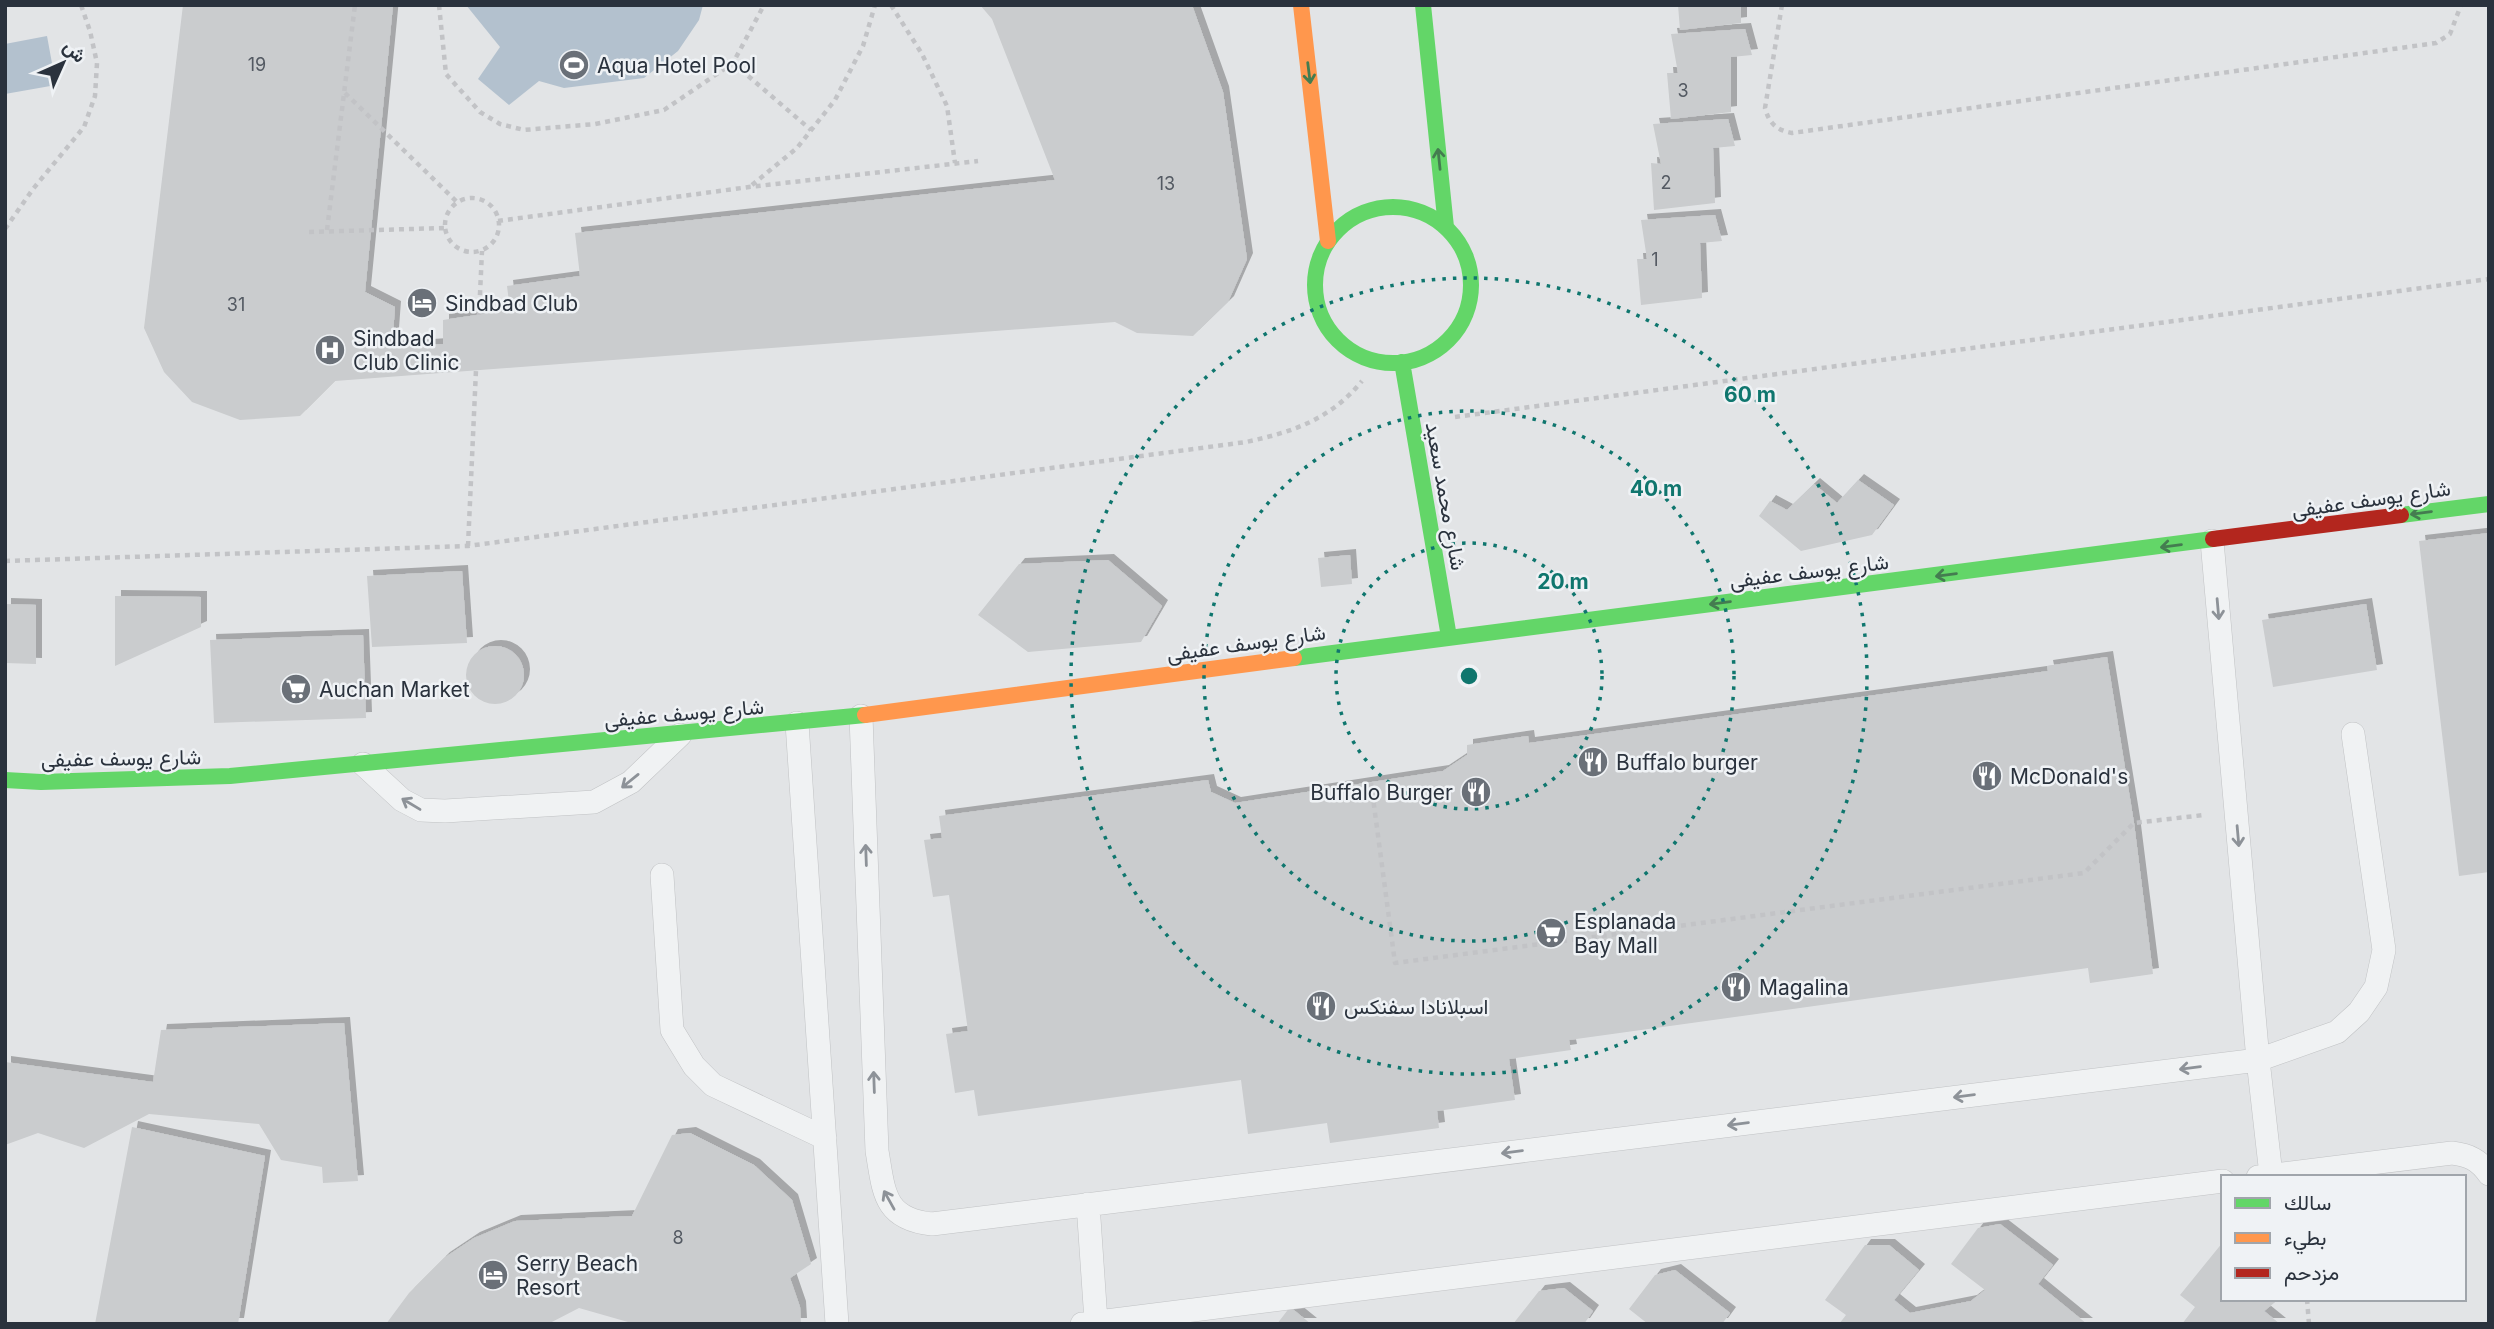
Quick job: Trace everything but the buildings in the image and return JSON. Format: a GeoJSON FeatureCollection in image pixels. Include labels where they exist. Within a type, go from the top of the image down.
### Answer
{"type":"FeatureCollection","features":[{"type":"Feature","properties":{"kind":"street"},"geometry":{"type":"LineString","coordinates":[[1301,5],[1328,240]]}},
{"type":"Feature","properties":{"kind":"street"},"geometry":{"type":"LineString","coordinates":[[1423,12],[1446,227]]}},
{"type":"Feature","properties":{"kind":"street"},"geometry":{"type":"LineString","coordinates":[[1384,206],[1406,207],[1427,214],[1446,227],[1460,244],[1469,265],[1471,287],[1468,309],[1458,329],[1443,345],[1424,357],[1402,362],[1378,361],[1359,355],[1340,342],[1326,326],[1317,304],[1315,282],[1318,261],[1328,240],[1343,224],[1362,212],[1384,206]]}},
{"type":"Feature","properties":{"kind":"street","name":"شارع محمد سعيد"},"geometry":{"type":"LineString","coordinates":[[1402,362],[1449,637]]}},
{"type":"Feature","properties":{"kind":"street","name":"شارع يوسف عفيفى"},"geometry":{"type":"LineString","coordinates":[[5,780],[41,782],[230,776],[861,716],[1449,637],[2489,504]]}},
{"type":"Feature","properties":{"kind":"lane"},"geometry":{"type":"LineString","coordinates":[[1423,12],[1447,5]]}},
{"type":"Feature","properties":{"kind":"lane"},"geometry":{"type":"LineString","coordinates":[[2212,541],[2258,1060],[2265,1175]]}},
{"type":"Feature","properties":{"kind":"lane"},"geometry":{"type":"LineString","coordinates":[[861,716],[877,1150],[884,1192],[891,1207],[903,1217],[932,1224],[2258,1060],[2337,1032],[2359,1012],[2376,987],[2384,950],[2353,734]]}},
{"type":"Feature","properties":{"kind":"lane"},"geometry":{"type":"LineString","coordinates":[[797,723],[837,1324]]}},
{"type":"Feature","properties":{"kind":"lane"},"geometry":{"type":"LineString","coordinates":[[363,764],[402,800],[421,810],[445,811],[594,802],[631,782],[680,734]]}},
{"type":"Feature","properties":{"kind":"lane"},"geometry":{"type":"LineString","coordinates":[[662,875],[672,1030],[680,1044],[694,1066],[713,1085],[825,1138]]}},
{"type":"Feature","properties":{"kind":"lane"},"geometry":{"type":"LineString","coordinates":[[2273,1175],[2452,1153],[2475,1159],[2489,1174]]}},
{"type":"Feature","properties":{"kind":"lane"},"geometry":{"type":"LineString","coordinates":[[1088,1204],[1089,1322],[2221,1181]]}},
{"type":"Feature","properties":{"kind":"path"},"geometry":{"type":"LineString","coordinates":[[5,229],[84,127],[95,96],[97,63],[81,5]]}},
{"type":"Feature","properties":{"kind":"path"},"geometry":{"type":"LineString","coordinates":[[327,230],[355,5]]}},
{"type":"Feature","properties":{"kind":"path"},"geometry":{"type":"LineString","coordinates":[[439,5],[446,74],[480,112],[500,124],[524,130],[595,124],[664,110],[733,64],[764,5]]}},
{"type":"Feature","properties":{"kind":"path"},"geometry":{"type":"LineString","coordinates":[[749,187],[797,148],[835,100],[863,46],[875,5]]}},
{"type":"Feature","properties":{"kind":"path"},"geometry":{"type":"LineString","coordinates":[[891,5],[922,54],[947,106],[955,163]]}},
{"type":"Feature","properties":{"kind":"path"},"geometry":{"type":"LineString","coordinates":[[1782,5],[1765,108],[1768,119],[1774,126],[1792,133],[2436,43],[2450,34],[2461,5]]}},
{"type":"Feature","properties":{"kind":"path"},"geometry":{"type":"LineString","coordinates":[[733,64],[811,130]]}},
{"type":"Feature","properties":{"kind":"path"},"geometry":{"type":"LineString","coordinates":[[344,93],[458,203]]}},
{"type":"Feature","properties":{"kind":"path"},"geometry":{"type":"LineString","coordinates":[[499,221],[749,187],[978,161]]}},
{"type":"Feature","properties":{"kind":"path"},"geometry":{"type":"LineString","coordinates":[[467,199],[478,199],[487,203],[499,221],[496,239],[482,251],[472,252],[454,246],[445,228],[447,213],[467,199]]}},
{"type":"Feature","properties":{"kind":"path"},"geometry":{"type":"LineString","coordinates":[[5,217],[12,217]]}},
{"type":"Feature","properties":{"kind":"path"},"geometry":{"type":"LineString","coordinates":[[309,232],[445,228]]}},
{"type":"Feature","properties":{"kind":"path"},"geometry":{"type":"LineString","coordinates":[[478,315],[482,251]]}},
{"type":"Feature","properties":{"kind":"path"},"geometry":{"type":"LineString","coordinates":[[1412,423],[2489,279]]}},
{"type":"Feature","properties":{"kind":"path"},"geometry":{"type":"LineString","coordinates":[[5,561],[468,546],[1246,442],[1286,434],[1322,417],[1353,392],[1378,361]]}},
{"type":"Feature","properties":{"kind":"path"},"geometry":{"type":"LineString","coordinates":[[468,546],[476,370]]}},
{"type":"Feature","properties":{"kind":"path"},"geometry":{"type":"LineString","coordinates":[[1371,783],[1395,963],[2084,873],[2134,823],[2236,811]]}},
{"type":"Feature","properties":{"kind":"path"},"geometry":{"type":"LineString","coordinates":[[2307,1301],[2309,1324]]}},
{"type":"Feature","properties":{"kind":"water","name":"Aqua Hotel Pool"},"geometry":{"type":"Polygon","coordinates":[[[466,5],[703,5],[699,20],[678,51],[644,78],[564,88],[539,81],[509,105],[478,79],[500,47],[466,5]]]}},
{"type":"Feature","properties":{"kind":"water"},"geometry":{"type":"Polygon","coordinates":[[[47,36],[56,85],[5,94],[5,44],[47,36]]]}},
{"type":"Feature","properties":{"kind":"traffic: fast"},"geometry":{"type":"LineString","coordinates":[[1423,5],[1446,227]]}},
{"type":"Feature","properties":{"kind":"traffic: fast"},"geometry":{"type":"LineString","coordinates":[[1393,207],[1423,213],[1448,230],[1465,255],[1471,285],[1465,315],[1448,340],[1423,357],[1393,363],[1363,357],[1338,340],[1321,315],[1315,285],[1321,255],[1338,230],[1363,213],[1393,207]]}},
{"type":"Feature","properties":{"kind":"traffic: fast"},"geometry":{"type":"LineString","coordinates":[[1402,362],[1449,637]]}},
{"type":"Feature","properties":{"kind":"traffic: fast"},"geometry":{"type":"LineString","coordinates":[[2401,515],[2489,504]]}},
{"type":"Feature","properties":{"kind":"traffic: fast"},"geometry":{"type":"LineString","coordinates":[[1294,658],[2213,539]]}},
{"type":"Feature","properties":{"kind":"traffic: fast"},"geometry":{"type":"LineString","coordinates":[[5,780],[41,782],[230,776],[865,715]]}},
{"type":"Feature","properties":{"kind":"traffic: slow"},"geometry":{"type":"LineString","coordinates":[[1301,5],[1328,241]]}},
{"type":"Feature","properties":{"kind":"traffic: slow"},"geometry":{"type":"LineString","coordinates":[[865,715],[1294,658]]}},
{"type":"Feature","properties":{"kind":"traffic: jam"},"geometry":{"type":"LineString","coordinates":[[2213,539],[2401,515]]}},
{"type":"Feature","properties":{"kind":"place","name":"Aqua Hotel Pool"},"geometry":{"type":"Point","coordinates":[574,65]}},
{"type":"Feature","properties":{"kind":"place","name":"Sindbad Club"},"geometry":{"type":"Point","coordinates":[422,303]}},
{"type":"Feature","properties":{"kind":"place","name":"Sindbad Club Clinic"},"geometry":{"type":"Point","coordinates":[330,350]}},
{"type":"Feature","properties":{"kind":"place","name":"Auchan Market"},"geometry":{"type":"Point","coordinates":[296,689]}},
{"type":"Feature","properties":{"kind":"place","name":"Buffalo burger"},"geometry":{"type":"Point","coordinates":[1593,762]}},
{"type":"Feature","properties":{"kind":"place","name":"McDonald's"},"geometry":{"type":"Point","coordinates":[1987,776]}},
{"type":"Feature","properties":{"kind":"place","name":"Buffalo Burger"},"geometry":{"type":"Point","coordinates":[1476,792]}},
{"type":"Feature","properties":{"kind":"place","name":"Esplanada Bay Mall"},"geometry":{"type":"Point","coordinates":[1551,933]}},
{"type":"Feature","properties":{"kind":"place","name":"Magalina"},"geometry":{"type":"Point","coordinates":[1736,987]}},
{"type":"Feature","properties":{"kind":"place","name":"اسبلانادا سفنكس"},"geometry":{"type":"Point","coordinates":[1321,1006]}},
{"type":"Feature","properties":{"kind":"place","name":"Serry Beach Resort"},"geometry":{"type":"Point","coordinates":[493,1275]}}]}
